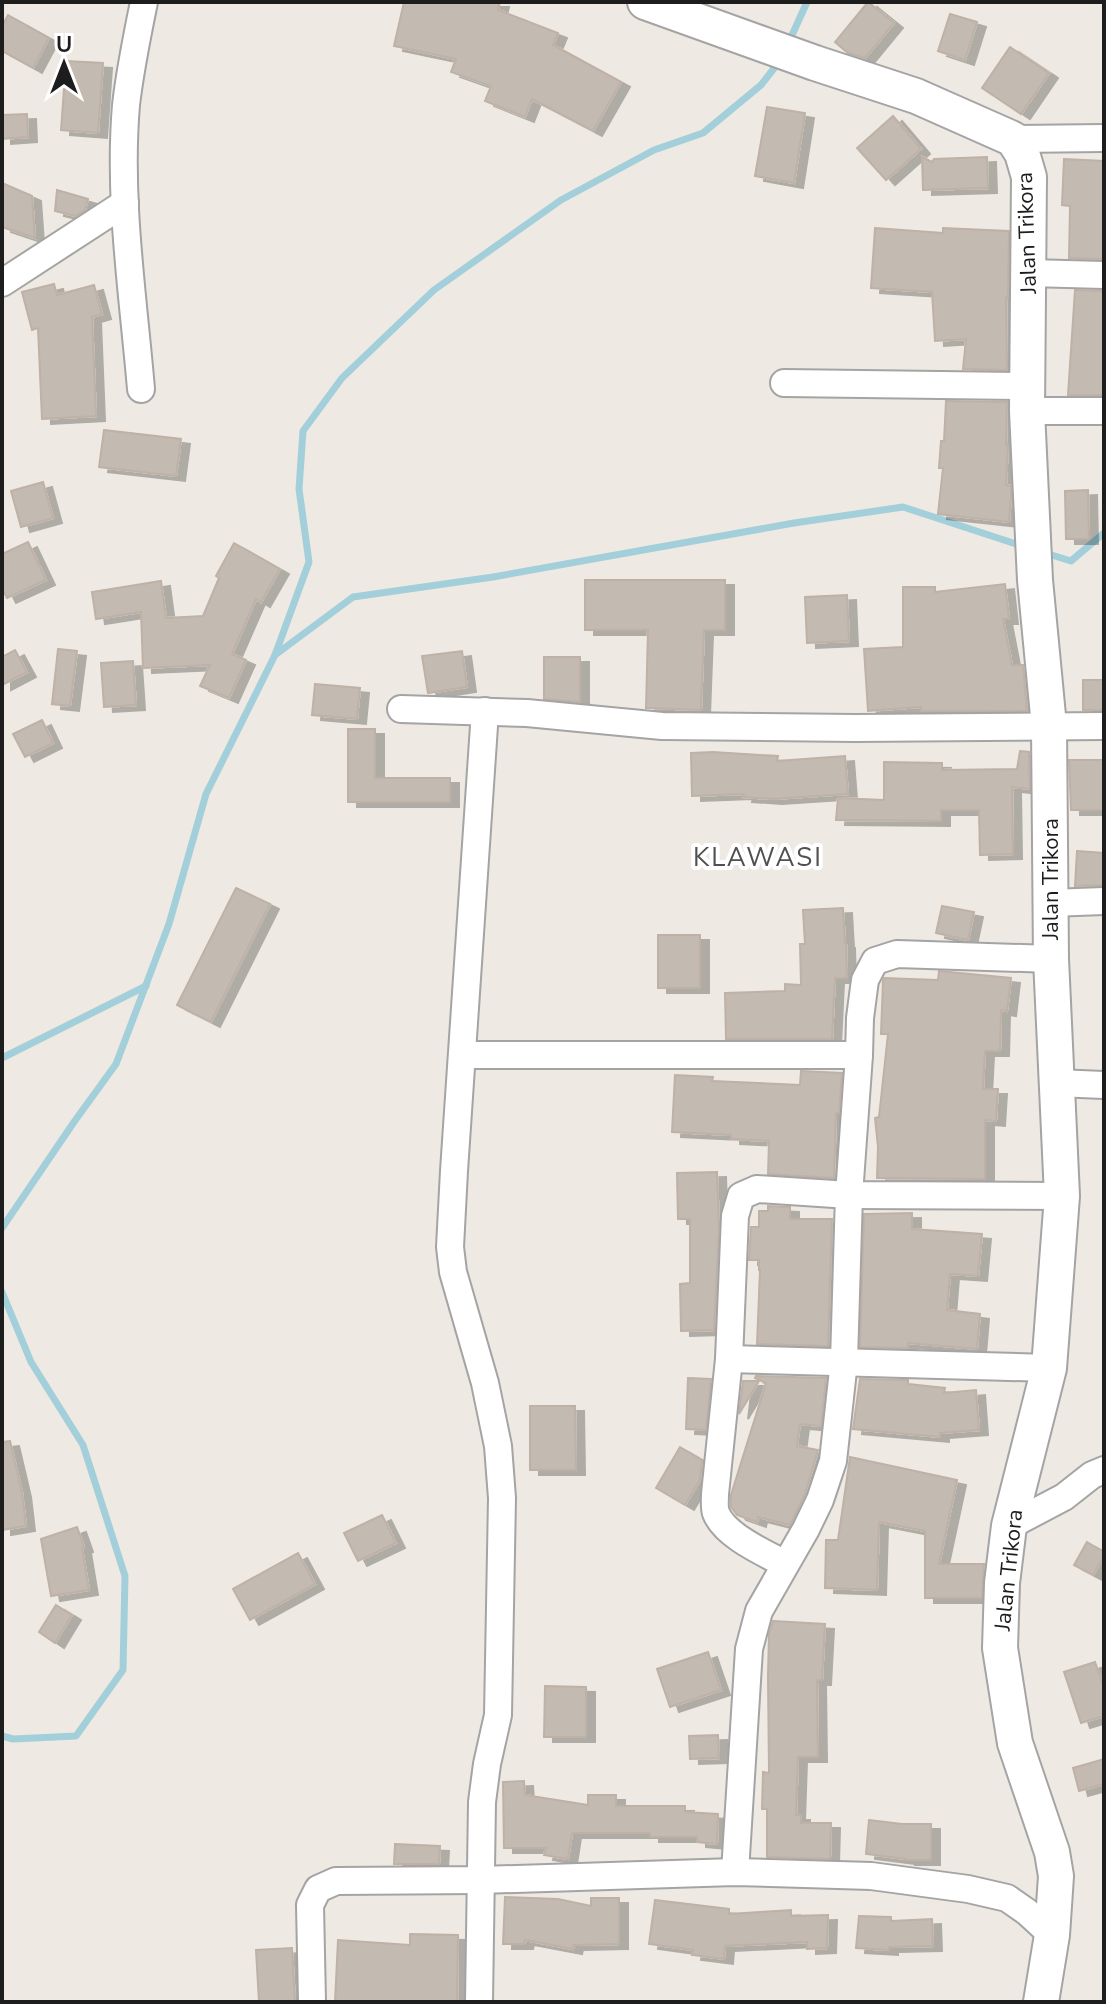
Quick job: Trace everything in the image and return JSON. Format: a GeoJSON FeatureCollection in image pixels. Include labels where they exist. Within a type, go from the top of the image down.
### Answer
{"type":"FeatureCollection","features":[{"type":"Feature","properties":{"kind":"street"},"geometry":{"type":"LineString","coordinates":[[141,389],[125,203],[126,108],[144,2]]}},
{"type":"Feature","properties":{"kind":"street","name":"Jalan Trikora"},"geometry":{"type":"LineString","coordinates":[[645,2],[916,96],[1013,139],[1022,153],[1029,177],[1031,516],[1049,726],[1051,959],[1062,1196],[1049,1368],[1009,1526],[1002,1583],[1000,1648],[1015,1743],[1052,1852],[1056,1876],[1052,1935],[1041,2002]]}},
{"type":"Feature","properties":{"kind":"street"},"geometry":{"type":"LineString","coordinates":[[1013,139],[1104,138]]}},
{"type":"Feature","properties":{"kind":"street"},"geometry":{"type":"LineString","coordinates":[[2,283],[125,203]]}},
{"type":"Feature","properties":{"kind":"street"},"geometry":{"type":"LineString","coordinates":[[1029,273],[1104,275]]}},
{"type":"Feature","properties":{"kind":"street"},"geometry":{"type":"LineString","coordinates":[[784,383],[1028,398],[1104,411]]}},
{"type":"Feature","properties":{"kind":"street"},"geometry":{"type":"LineString","coordinates":[[401,709],[485,719],[527,713],[662,726],[1104,726]]}},
{"type":"Feature","properties":{"kind":"street"},"geometry":{"type":"LineString","coordinates":[[479,2002],[482,1802],[498,1715],[502,1498],[498,1446],[485,1383],[453,1272],[450,1247],[485,719]]}},
{"type":"Feature","properties":{"kind":"street"},"geometry":{"type":"LineString","coordinates":[[1050,903],[1104,901]]}},
{"type":"Feature","properties":{"kind":"street"},"geometry":{"type":"LineString","coordinates":[[735,1872],[749,1649],[759,1611],[806,1529],[833,1461],[844,1361],[849,1195],[865,980],[875,961],[897,954],[1051,959]]}},
{"type":"Feature","properties":{"kind":"street"},"geometry":{"type":"LineString","coordinates":[[463,1055],[859,1055]]}},
{"type":"Feature","properties":{"kind":"street"},"geometry":{"type":"LineString","coordinates":[[1056,1083],[1104,1085]]}},
{"type":"Feature","properties":{"kind":"street"},"geometry":{"type":"LineString","coordinates":[[785,1564],[725,1527],[715,1512],[729,1359],[735,1216],[741,1196],[757,1189],[849,1195],[1062,1196]]}},
{"type":"Feature","properties":{"kind":"street"},"geometry":{"type":"LineString","coordinates":[[729,1359],[1049,1368]]}},
{"type":"Feature","properties":{"kind":"street"},"geometry":{"type":"LineString","coordinates":[[1009,1526],[1064,1497],[1092,1475],[1104,1470]]}},
{"type":"Feature","properties":{"kind":"street"},"geometry":{"type":"LineString","coordinates":[[312,2002],[310,1905],[318,1889],[336,1881],[735,1872],[871,1876],[968,1889],[1007,1898],[1052,1935]]}},
{"type":"Feature","properties":{"kind":"building"},"geometry":{"type":"Polygon","coordinates":[[[404,2],[500,2],[498,10],[558,33],[553,45],[621,82],[593,131],[532,99],[525,117],[485,101],[491,86],[451,72],[456,59],[394,46],[404,2]]]}},
{"type":"Feature","properties":{"kind":"building"},"geometry":{"type":"Polygon","coordinates":[[[868,2],[894,23],[865,58],[848,53],[835,42],[868,2]]]}},
{"type":"Feature","properties":{"kind":"building"},"geometry":{"type":"Polygon","coordinates":[[[950,14],[977,22],[965,60],[938,51],[950,14]]]}},
{"type":"Feature","properties":{"kind":"building"},"geometry":{"type":"Polygon","coordinates":[[[8,15],[49,38],[33,68],[2,51],[2,26],[8,15]]]}},
{"type":"Feature","properties":{"kind":"building"},"geometry":{"type":"Polygon","coordinates":[[[1010,47],[1049,73],[1021,114],[982,88],[1010,47]]]}},
{"type":"Feature","properties":{"kind":"building"},"geometry":{"type":"Polygon","coordinates":[[[66,61],[103,63],[98,133],[61,130],[66,61]]]}},
{"type":"Feature","properties":{"kind":"building"},"geometry":{"type":"Polygon","coordinates":[[[767,107],[805,113],[794,183],[755,176],[767,107]]]}},
{"type":"Feature","properties":{"kind":"building"},"geometry":{"type":"Polygon","coordinates":[[[27,114],[28,137],[2,139],[2,115],[27,114]]]}},
{"type":"Feature","properties":{"kind":"building"},"geometry":{"type":"Polygon","coordinates":[[[893,116],[921,149],[886,180],[857,148],[893,116]]]}},
{"type":"Feature","properties":{"kind":"building"},"geometry":{"type":"Polygon","coordinates":[[[922,157],[932,162],[934,159],[987,157],[988,188],[923,190],[922,157]]]}},
{"type":"Feature","properties":{"kind":"building"},"geometry":{"type":"Polygon","coordinates":[[[1064,159],[1104,161],[1104,259],[1069,258],[1070,206],[1062,205],[1064,159]]]}},
{"type":"Feature","properties":{"kind":"building"},"geometry":{"type":"Polygon","coordinates":[[[2,183],[32,196],[35,238],[2,227],[2,183]]]}},
{"type":"Feature","properties":{"kind":"building"},"geometry":{"type":"Polygon","coordinates":[[[57,190],[88,199],[85,210],[75,216],[55,211],[57,190]]]}},
{"type":"Feature","properties":{"kind":"building"},"geometry":{"type":"Polygon","coordinates":[[[875,228],[943,233],[943,228],[1009,231],[1007,370],[963,369],[966,339],[935,341],[932,292],[871,288],[875,228]]]}},
{"type":"Feature","properties":{"kind":"building"},"geometry":{"type":"Polygon","coordinates":[[[54,284],[57,295],[94,285],[102,314],[92,317],[96,416],[42,419],[38,328],[32,330],[22,292],[54,284]]]}},
{"type":"Feature","properties":{"kind":"building"},"geometry":{"type":"Polygon","coordinates":[[[1075,290],[1104,291],[1104,395],[1068,395],[1075,290]]]}},
{"type":"Feature","properties":{"kind":"building"},"geometry":{"type":"Polygon","coordinates":[[[946,401],[1007,402],[1006,485],[1011,486],[1009,522],[938,514],[946,401]]]}},
{"type":"Feature","properties":{"kind":"building"},"geometry":{"type":"Polygon","coordinates":[[[104,430],[181,439],[176,476],[99,467],[104,430]]]}},
{"type":"Feature","properties":{"kind":"building"},"geometry":{"type":"Polygon","coordinates":[[[43,482],[53,518],[21,527],[11,491],[43,482]]]}},
{"type":"Feature","properties":{"kind":"building"},"geometry":{"type":"Polygon","coordinates":[[[1088,490],[1089,539],[1066,539],[1065,491],[1088,490]]]}},
{"type":"Feature","properties":{"kind":"building"},"geometry":{"type":"Polygon","coordinates":[[[28,542],[46,580],[7,598],[2,588],[2,554],[28,542]]]}},
{"type":"Feature","properties":{"kind":"building"},"geometry":{"type":"Polygon","coordinates":[[[234,543],[280,569],[261,602],[256,599],[232,654],[246,660],[229,698],[200,686],[210,665],[143,668],[141,612],[96,619],[92,592],[161,581],[166,618],[203,616],[219,578],[216,576],[234,543]]]}},
{"type":"Feature","properties":{"kind":"building"},"geometry":{"type":"Polygon","coordinates":[[[585,580],[725,580],[725,630],[704,630],[701,710],[646,708],[648,630],[585,630],[585,580]]]}},
{"type":"Feature","properties":{"kind":"building"},"geometry":{"type":"Polygon","coordinates":[[[1005,584],[1009,619],[1003,619],[1012,665],[1023,665],[1027,711],[921,711],[921,707],[868,711],[864,649],[903,647],[903,587],[935,587],[935,592],[1005,584]]]}},
{"type":"Feature","properties":{"kind":"building"},"geometry":{"type":"Polygon","coordinates":[[[847,595],[849,641],[807,643],[805,597],[847,595]]]}},
{"type":"Feature","properties":{"kind":"building"},"geometry":{"type":"Polygon","coordinates":[[[58,649],[77,651],[70,706],[52,704],[58,649]]]}},
{"type":"Feature","properties":{"kind":"building"},"geometry":{"type":"Polygon","coordinates":[[[15,650],[27,672],[2,685],[2,657],[15,650]]]}},
{"type":"Feature","properties":{"kind":"building"},"geometry":{"type":"Polygon","coordinates":[[[462,651],[467,687],[428,693],[422,656],[462,651]]]}},
{"type":"Feature","properties":{"kind":"building"},"geometry":{"type":"Polygon","coordinates":[[[544,657],[580,657],[580,702],[544,699],[544,657]]]}},
{"type":"Feature","properties":{"kind":"building"},"geometry":{"type":"Polygon","coordinates":[[[133,661],[136,705],[104,707],[101,663],[133,661]]]}},
{"type":"Feature","properties":{"kind":"building"},"geometry":{"type":"Polygon","coordinates":[[[1083,680],[1104,680],[1104,710],[1083,710],[1083,680]]]}},
{"type":"Feature","properties":{"kind":"building"},"geometry":{"type":"Polygon","coordinates":[[[315,684],[360,688],[357,719],[312,715],[315,684]]]}},
{"type":"Feature","properties":{"kind":"building"},"geometry":{"type":"Polygon","coordinates":[[[42,720],[53,743],[25,757],[13,734],[42,720]]]}},
{"type":"Feature","properties":{"kind":"building"},"geometry":{"type":"Polygon","coordinates":[[[348,729],[375,729],[375,778],[450,778],[450,802],[348,802],[348,729]]]}},
{"type":"Feature","properties":{"kind":"building"},"geometry":{"type":"Polygon","coordinates":[[[1020,751],[1029,752],[1030,789],[1012,787],[1013,854],[980,855],[979,810],[941,810],[941,821],[836,820],[838,798],[884,800],[884,762],[942,763],[942,770],[1017,769],[1020,751]]]}},
{"type":"Feature","properties":{"kind":"building"},"geometry":{"type":"Polygon","coordinates":[[[691,753],[778,756],[777,761],[845,756],[848,794],[773,799],[743,797],[744,794],[692,796],[691,753]]]}},
{"type":"Feature","properties":{"kind":"building"},"geometry":{"type":"Polygon","coordinates":[[[1069,760],[1104,760],[1104,810],[1071,810],[1069,760]]]}},
{"type":"Feature","properties":{"kind":"building"},"geometry":{"type":"Polygon","coordinates":[[[1077,851],[1104,853],[1104,885],[1075,886],[1077,851]]]}},
{"type":"Feature","properties":{"kind":"building"},"geometry":{"type":"Polygon","coordinates":[[[236,888],[270,904],[211,1022],[177,1005],[236,888]]]}},
{"type":"Feature","properties":{"kind":"building"},"geometry":{"type":"Polygon","coordinates":[[[942,906],[974,912],[968,940],[936,933],[942,906]]]}},
{"type":"Feature","properties":{"kind":"building"},"geometry":{"type":"Polygon","coordinates":[[[843,908],[847,978],[835,978],[832,1039],[726,1039],[725,993],[785,991],[785,984],[801,985],[800,944],[805,944],[803,910],[843,908]]]}},
{"type":"Feature","properties":{"kind":"building"},"geometry":{"type":"Polygon","coordinates":[[[658,935],[700,935],[700,988],[658,988],[658,935]]]}},
{"type":"Feature","properties":{"kind":"building"},"geometry":{"type":"Polygon","coordinates":[[[939,971],[1011,978],[1007,1011],[1001,1010],[1000,1051],[985,1051],[983,1089],[998,1089],[996,1121],[985,1120],[985,1179],[877,1178],[875,1118],[879,1117],[888,1034],[881,1034],[883,981],[884,978],[938,980],[939,971]]]}},
{"type":"Feature","properties":{"kind":"building"},"geometry":{"type":"Polygon","coordinates":[[[801,1071],[842,1073],[839,1113],[836,1113],[834,1178],[768,1174],[769,1141],[731,1139],[731,1135],[672,1132],[675,1075],[713,1077],[712,1081],[800,1085],[801,1071]]]}},
{"type":"Feature","properties":{"kind":"building"},"geometry":{"type":"Polygon","coordinates":[[[717,1172],[719,1227],[714,1330],[681,1331],[680,1284],[690,1283],[690,1219],[678,1219],[677,1173],[717,1172]]]}},
{"type":"Feature","properties":{"kind":"building"},"geometry":{"type":"Polygon","coordinates":[[[768,1206],[790,1207],[790,1219],[832,1219],[828,1346],[757,1344],[760,1270],[759,1260],[749,1260],[751,1227],[759,1227],[759,1211],[768,1211],[768,1206]]]}},
{"type":"Feature","properties":{"kind":"building"},"geometry":{"type":"Polygon","coordinates":[[[912,1213],[912,1229],[982,1234],[978,1276],[950,1274],[947,1310],[980,1314],[977,1349],[908,1343],[908,1348],[860,1347],[864,1214],[912,1213]]]}},
{"type":"Feature","properties":{"kind":"building"},"geometry":{"type":"Polygon","coordinates":[[[756,1376],[826,1378],[821,1426],[800,1424],[797,1446],[818,1450],[805,1494],[790,1525],[758,1517],[757,1522],[737,1515],[731,1507],[731,1495],[766,1383],[756,1376]]]}},
{"type":"Feature","properties":{"kind":"building"},"geometry":{"type":"Polygon","coordinates":[[[688,1378],[711,1379],[706,1430],[686,1429],[688,1378]]]}},
{"type":"Feature","properties":{"kind":"building"},"geometry":{"type":"Polygon","coordinates":[[[860,1379],[908,1380],[908,1384],[945,1388],[944,1393],[976,1390],[979,1430],[940,1433],[940,1437],[853,1429],[860,1379]]]}},
{"type":"Feature","properties":{"kind":"building"},"geometry":{"type":"Polygon","coordinates":[[[743,1381],[759,1381],[739,1414],[743,1381]]]}},
{"type":"Feature","properties":{"kind":"building"},"geometry":{"type":"Polygon","coordinates":[[[530,1406],[575,1406],[576,1470],[530,1470],[530,1406]]]}},
{"type":"Feature","properties":{"kind":"building"},"geometry":{"type":"Polygon","coordinates":[[[10,1441],[26,1526],[2,1530],[2,1442],[10,1441]]]}},
{"type":"Feature","properties":{"kind":"building"},"geometry":{"type":"Polygon","coordinates":[[[680,1447],[702,1460],[700,1480],[685,1505],[656,1488],[680,1447]]]}},
{"type":"Feature","properties":{"kind":"building"},"geometry":{"type":"Polygon","coordinates":[[[850,1457],[957,1480],[939,1564],[984,1564],[982,1598],[925,1598],[925,1531],[879,1522],[877,1590],[825,1588],[826,1540],[838,1540],[850,1457]]]}},
{"type":"Feature","properties":{"kind":"building"},"geometry":{"type":"Polygon","coordinates":[[[382,1515],[396,1543],[358,1561],[344,1533],[382,1515]]]}},
{"type":"Feature","properties":{"kind":"building"},"geometry":{"type":"Polygon","coordinates":[[[77,1527],[84,1547],[89,1590],[51,1596],[41,1539],[77,1527]]]}},
{"type":"Feature","properties":{"kind":"building"},"geometry":{"type":"Polygon","coordinates":[[[1087,1542],[1104,1552],[1093,1575],[1074,1565],[1087,1542]]]}},
{"type":"Feature","properties":{"kind":"building"},"geometry":{"type":"Polygon","coordinates":[[[298,1553],[315,1584],[250,1620],[233,1589],[298,1553]]]}},
{"type":"Feature","properties":{"kind":"building"},"geometry":{"type":"Polygon","coordinates":[[[56,1605],[72,1615],[55,1643],[39,1632],[56,1605]]]}},
{"type":"Feature","properties":{"kind":"building"},"geometry":{"type":"Polygon","coordinates":[[[773,1621],[825,1624],[822,1680],[817,1680],[818,1757],[798,1757],[796,1815],[801,1815],[801,1823],[831,1823],[830,1859],[767,1857],[767,1809],[762,1809],[763,1772],[769,1773],[769,1634],[773,1621]]]}},
{"type":"Feature","properties":{"kind":"building"},"geometry":{"type":"Polygon","coordinates":[[[708,1652],[721,1690],[670,1707],[657,1669],[708,1652]]]}},
{"type":"Feature","properties":{"kind":"building"},"geometry":{"type":"Polygon","coordinates":[[[1095,1662],[1104,1688],[1104,1716],[1081,1723],[1064,1672],[1095,1662]]]}},
{"type":"Feature","properties":{"kind":"building"},"geometry":{"type":"Polygon","coordinates":[[[545,1686],[586,1687],[586,1737],[544,1737],[545,1686]]]}},
{"type":"Feature","properties":{"kind":"building"},"geometry":{"type":"Polygon","coordinates":[[[718,1735],[719,1758],[690,1759],[689,1736],[718,1735]]]}},
{"type":"Feature","properties":{"kind":"building"},"geometry":{"type":"Polygon","coordinates":[[[1104,1759],[1104,1784],[1079,1791],[1073,1768],[1104,1759]]]}},
{"type":"Feature","properties":{"kind":"building"},"geometry":{"type":"Polygon","coordinates":[[[524,1781],[525,1795],[588,1805],[588,1795],[616,1795],[616,1806],[685,1806],[685,1812],[718,1814],[717,1844],[697,1842],[697,1837],[650,1837],[650,1833],[572,1833],[568,1859],[544,1855],[546,1848],[504,1848],[503,1782],[524,1781]]]}},
{"type":"Feature","properties":{"kind":"building"},"geometry":{"type":"Polygon","coordinates":[[[869,1820],[931,1824],[931,1860],[866,1854],[869,1820]]]}},
{"type":"Feature","properties":{"kind":"building"},"geometry":{"type":"Polygon","coordinates":[[[395,1844],[440,1846],[439,1864],[394,1864],[395,1844]]]}},
{"type":"Feature","properties":{"kind":"building"},"geometry":{"type":"Polygon","coordinates":[[[505,1897],[558,1899],[591,1906],[591,1898],[619,1898],[619,1944],[574,1945],[573,1949],[525,1940],[524,1944],[503,1944],[505,1897]]]}},
{"type":"Feature","properties":{"kind":"building"},"geometry":{"type":"Polygon","coordinates":[[[655,1900],[729,1909],[729,1914],[791,1910],[791,1916],[828,1915],[827,1948],[807,1949],[807,1942],[725,1946],[724,1959],[692,1955],[693,1950],[649,1944],[655,1900]]]}},
{"type":"Feature","properties":{"kind":"building"},"geometry":{"type":"Polygon","coordinates":[[[859,1916],[891,1917],[891,1921],[932,1919],[933,1946],[889,1947],[889,1950],[856,1948],[859,1916]]]}},
{"type":"Feature","properties":{"kind":"building"},"geometry":{"type":"Polygon","coordinates":[[[410,1934],[458,1935],[457,2002],[335,2002],[338,1940],[410,1945],[410,1934]]]}},
{"type":"Feature","properties":{"kind":"building"},"geometry":{"type":"Polygon","coordinates":[[[292,1948],[295,2002],[259,2002],[256,1950],[292,1948]]]}},
{"type":"Feature","properties":{"kind":"waterway"},"geometry":{"type":"LineString","coordinates":[[788,44],[807,2]]}},
{"type":"Feature","properties":{"kind":"waterway"},"geometry":{"type":"LineString","coordinates":[[2,1228],[116,1064],[169,924],[206,794],[275,655],[309,562],[299,489],[303,431],[342,378],[434,290],[561,200],[654,150],[703,133],[761,85],[779,62]]}},
{"type":"Feature","properties":{"kind":"waterway"},"geometry":{"type":"LineString","coordinates":[[275,655],[353,597],[493,577],[794,523],[903,507],[1022,546]]}},
{"type":"Feature","properties":{"kind":"waterway"},"geometry":{"type":"LineString","coordinates":[[1042,552],[1071,561],[1104,533]]}},
{"type":"Feature","properties":{"kind":"waterway"},"geometry":{"type":"LineString","coordinates":[[2,1058],[146,986]]}},
{"type":"Feature","properties":{"kind":"waterway"},"geometry":{"type":"LineString","coordinates":[[2,1292],[31,1362],[83,1445],[125,1576],[123,1670],[76,1736],[13,1739],[2,1736]]}},
{"type":"Feature","properties":{"kind":"district","name":"KLAWASI"},"geometry":{"type":"Point","coordinates":[758,857]}}]}
